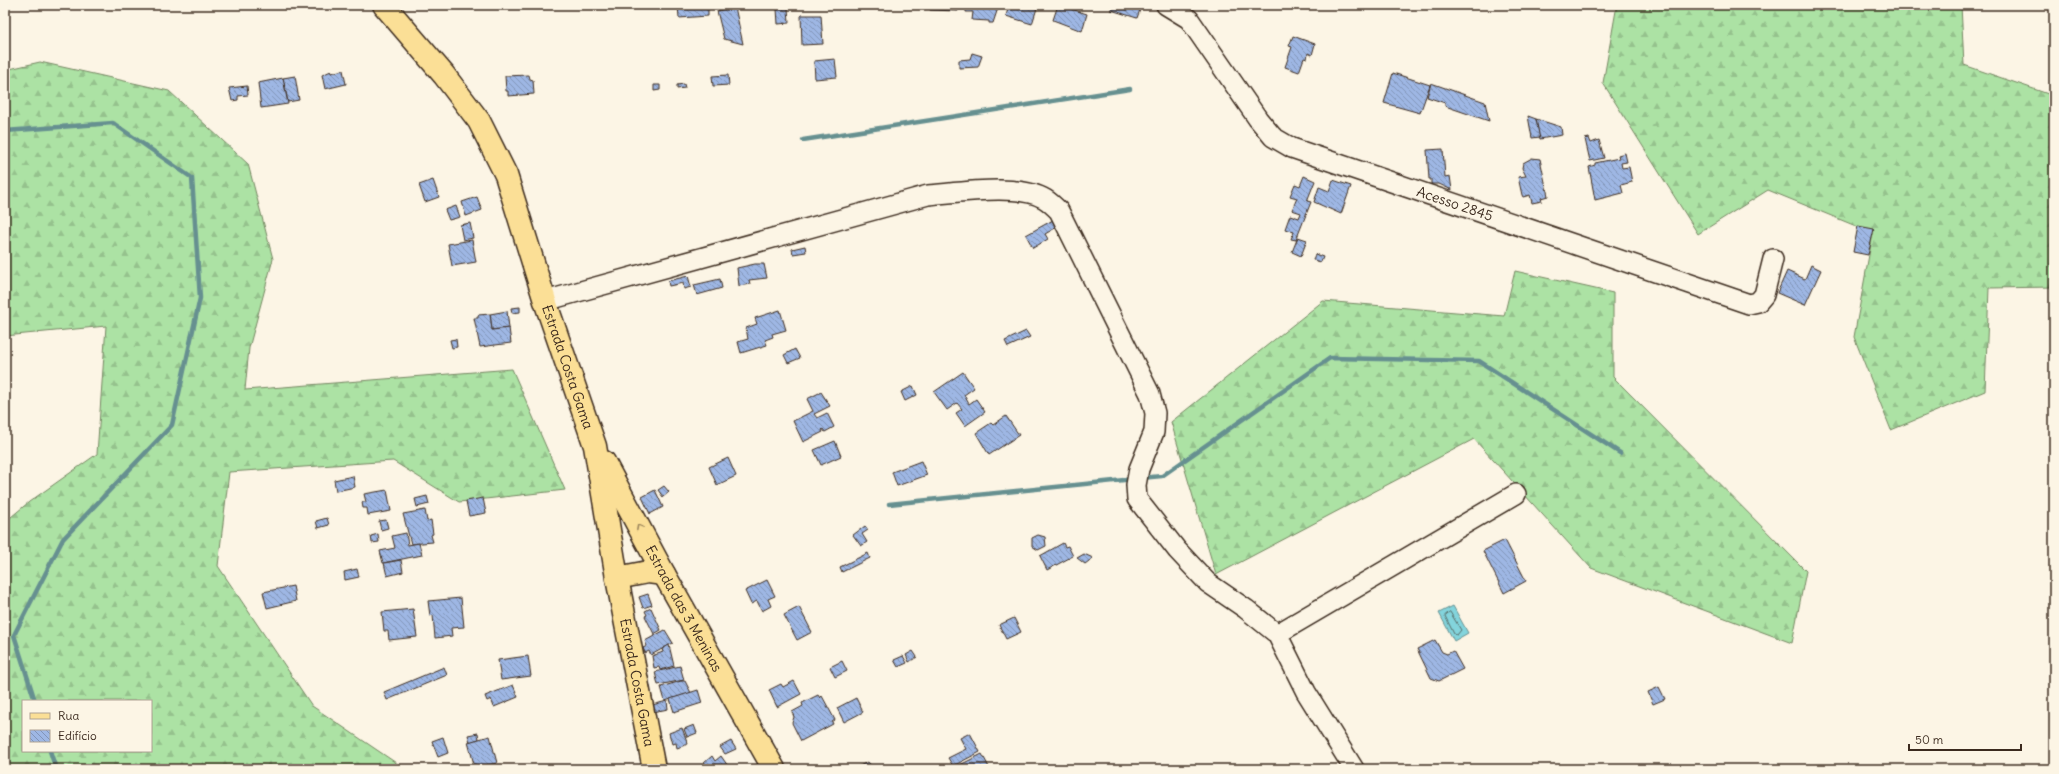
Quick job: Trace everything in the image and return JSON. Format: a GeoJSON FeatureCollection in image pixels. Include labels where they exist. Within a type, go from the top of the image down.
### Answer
{"type":"FeatureCollection","features":[{"type":"Feature","properties":{"kind":"main road","name":"Estrada Costa Gama"},"geometry":{"type":"LineString","coordinates":[[384,5],[444,75],[479,120],[506,175],[545,301],[595,446],[617,578],[654,769]]}},
{"type":"Feature","properties":{"kind":"main road","name":"Estrada das 3 Meninas"},"geometry":{"type":"LineString","coordinates":[[595,446],[664,574],[774,769]]}},
{"type":"Feature","properties":{"kind":"main road"},"geometry":{"type":"LineString","coordinates":[[617,578],[648,572],[664,574]]}},
{"type":"Feature","properties":{"kind":"street","name":"Acesso 2845"},"geometry":{"type":"LineString","coordinates":[[1166,5],[1190,19],[1258,119],[1273,137],[1292,148],[1749,304],[1758,302],[1764,295],[1773,259]]}},
{"type":"Feature","properties":{"kind":"street"},"geometry":{"type":"LineString","coordinates":[[545,301],[928,195],[982,190],[1026,192],[1045,198],[1059,211],[1150,394],[1155,413],[1154,432],[1139,469],[1136,485],[1137,499],[1177,550],[1208,583],[1246,609],[1277,634],[1306,692],[1354,769]]}},
{"type":"Feature","properties":{"kind":"street"},"geometry":{"type":"LineString","coordinates":[[1277,634],[1516,494]]}},
{"type":"Feature","properties":{"kind":"green space"},"geometry":{"type":"Polygon","coordinates":[[[1617,5],[1961,5],[1964,65],[2054,96],[2054,287],[1989,288],[1985,391],[1891,430],[1854,337],[1873,233],[1768,190],[1698,234],[1603,83],[1617,5]]]}},
{"type":"Feature","properties":{"kind":"green space"},"geometry":{"type":"Polygon","coordinates":[[[40,62],[169,91],[248,164],[273,259],[249,348],[245,390],[512,369],[565,490],[459,502],[393,461],[229,472],[218,566],[312,706],[405,769],[5,769],[5,522],[29,502],[97,454],[106,326],[5,336],[5,70],[40,62]]]}},
{"type":"Feature","properties":{"kind":"green space"},"geometry":{"type":"Polygon","coordinates":[[[1515,271],[1613,293],[1613,377],[1806,571],[1792,643],[1591,568],[1474,439],[1216,575],[1171,422],[1323,301],[1504,316],[1515,271]]]}},
{"type":"Feature","properties":{"kind":"water"},"geometry":{"type":"Polygon","coordinates":[[[1453,606],[1468,633],[1454,641],[1439,613],[1453,606]]]}},
{"type":"Feature","properties":{"kind":"building"},"geometry":{"type":"Polygon","coordinates":[[[678,5],[708,5],[708,16],[679,18],[678,5]]]}},
{"type":"Feature","properties":{"kind":"building"},"geometry":{"type":"Polygon","coordinates":[[[900,5],[900,6],[885,6],[900,5]]]}},
{"type":"Feature","properties":{"kind":"building"},"geometry":{"type":"Polygon","coordinates":[[[930,5],[958,5],[958,11],[930,10],[930,5]]]}},
{"type":"Feature","properties":{"kind":"building"},"geometry":{"type":"Polygon","coordinates":[[[966,5],[999,5],[993,23],[989,23],[989,21],[972,20],[973,12],[966,12],[966,5]]]}},
{"type":"Feature","properties":{"kind":"building"},"geometry":{"type":"Polygon","coordinates":[[[1009,5],[1038,5],[1032,24],[1006,16],[1009,5]]]}},
{"type":"Feature","properties":{"kind":"building"},"geometry":{"type":"Polygon","coordinates":[[[1058,5],[1072,5],[1071,9],[1087,14],[1082,31],[1053,20],[1058,5]]]}},
{"type":"Feature","properties":{"kind":"building"},"geometry":{"type":"Polygon","coordinates":[[[1112,5],[1136,5],[1141,7],[1137,18],[1111,10],[1112,5]]]}},
{"type":"Feature","properties":{"kind":"building"},"geometry":{"type":"Polygon","coordinates":[[[735,7],[743,44],[724,39],[717,11],[735,7]]]}},
{"type":"Feature","properties":{"kind":"building"},"geometry":{"type":"Polygon","coordinates":[[[788,8],[789,23],[778,24],[777,9],[788,8]]]}},
{"type":"Feature","properties":{"kind":"building"},"geometry":{"type":"Polygon","coordinates":[[[801,15],[821,15],[823,44],[802,45],[801,15]]]}},
{"type":"Feature","properties":{"kind":"building"},"geometry":{"type":"Polygon","coordinates":[[[1293,36],[1315,44],[1312,55],[1308,53],[1307,59],[1304,58],[1299,72],[1285,67],[1292,47],[1289,46],[1293,36]]]}},
{"type":"Feature","properties":{"kind":"building"},"geometry":{"type":"Polygon","coordinates":[[[972,53],[982,56],[978,67],[959,68],[959,60],[970,59],[972,53]]]}},
{"type":"Feature","properties":{"kind":"building"},"geometry":{"type":"Polygon","coordinates":[[[835,59],[837,77],[815,79],[814,61],[835,59]]]}},
{"type":"Feature","properties":{"kind":"building"},"geometry":{"type":"Polygon","coordinates":[[[343,70],[346,84],[325,89],[322,75],[331,71],[331,73],[343,70]]]}},
{"type":"Feature","properties":{"kind":"building"},"geometry":{"type":"Polygon","coordinates":[[[1393,73],[1430,85],[1420,113],[1384,103],[1393,73]]]}},
{"type":"Feature","properties":{"kind":"building"},"geometry":{"type":"Polygon","coordinates":[[[529,75],[530,79],[533,80],[534,94],[508,96],[508,91],[506,91],[505,76],[529,75]]]}},
{"type":"Feature","properties":{"kind":"building"},"geometry":{"type":"Polygon","coordinates":[[[728,75],[729,85],[713,86],[712,76],[728,75]]]}},
{"type":"Feature","properties":{"kind":"building"},"geometry":{"type":"Polygon","coordinates":[[[295,76],[299,100],[288,102],[283,78],[295,76]]]}},
{"type":"Feature","properties":{"kind":"building"},"geometry":{"type":"Polygon","coordinates":[[[283,78],[288,104],[261,108],[258,83],[283,78]]]}},
{"type":"Feature","properties":{"kind":"building"},"geometry":{"type":"Polygon","coordinates":[[[1431,83],[1485,102],[1489,121],[1445,106],[1445,103],[1427,97],[1431,83]]]}},
{"type":"Feature","properties":{"kind":"building"},"geometry":{"type":"Polygon","coordinates":[[[684,84],[685,88],[677,89],[677,85],[684,84]]]}},
{"type":"Feature","properties":{"kind":"building"},"geometry":{"type":"Polygon","coordinates":[[[654,85],[660,85],[660,90],[654,91],[654,85]]]}},
{"type":"Feature","properties":{"kind":"building"},"geometry":{"type":"Polygon","coordinates":[[[247,86],[248,95],[238,96],[238,100],[232,101],[229,88],[247,86]]]}},
{"type":"Feature","properties":{"kind":"building"},"geometry":{"type":"Polygon","coordinates":[[[1528,116],[1536,119],[1540,137],[1532,138],[1528,116]]]}},
{"type":"Feature","properties":{"kind":"building"},"geometry":{"type":"Polygon","coordinates":[[[1536,119],[1561,127],[1562,135],[1540,139],[1536,119]]]}},
{"type":"Feature","properties":{"kind":"building"},"geometry":{"type":"Polygon","coordinates":[[[1589,138],[1591,143],[1599,140],[1604,158],[1590,161],[1585,139],[1589,138]]]}},
{"type":"Feature","properties":{"kind":"building"},"geometry":{"type":"Polygon","coordinates":[[[1443,149],[1445,177],[1450,176],[1452,190],[1439,184],[1431,184],[1431,179],[1429,179],[1427,150],[1443,149]]]}},
{"type":"Feature","properties":{"kind":"building"},"geometry":{"type":"Polygon","coordinates":[[[1625,153],[1627,162],[1621,163],[1622,168],[1629,167],[1632,182],[1621,185],[1623,193],[1595,200],[1589,167],[1595,165],[1595,163],[1619,158],[1618,155],[1625,153]]]}},
{"type":"Feature","properties":{"kind":"building"},"geometry":{"type":"Polygon","coordinates":[[[1532,158],[1540,159],[1548,196],[1541,198],[1542,201],[1532,203],[1530,195],[1523,197],[1518,177],[1526,176],[1522,168],[1523,163],[1532,158]]]}},
{"type":"Feature","properties":{"kind":"building"},"geometry":{"type":"Polygon","coordinates":[[[1304,176],[1315,181],[1307,201],[1311,202],[1296,240],[1291,239],[1294,232],[1285,229],[1290,215],[1299,218],[1301,213],[1292,210],[1297,198],[1290,196],[1295,184],[1300,186],[1304,176]]]}},
{"type":"Feature","properties":{"kind":"building"},"geometry":{"type":"Polygon","coordinates":[[[433,180],[439,197],[425,202],[419,185],[433,180]]]}},
{"type":"Feature","properties":{"kind":"building"},"geometry":{"type":"Polygon","coordinates":[[[1333,180],[1351,186],[1341,214],[1314,202],[1319,187],[1329,191],[1333,180]]]}},
{"type":"Feature","properties":{"kind":"building"},"geometry":{"type":"Polygon","coordinates":[[[477,197],[482,210],[466,216],[462,202],[477,197]]]}},
{"type":"Feature","properties":{"kind":"building"},"geometry":{"type":"Polygon","coordinates":[[[456,206],[460,217],[449,220],[445,210],[456,206]]]}},
{"type":"Feature","properties":{"kind":"building"},"geometry":{"type":"Polygon","coordinates":[[[1053,220],[1057,227],[1045,234],[1048,239],[1033,248],[1026,235],[1053,220]]]}},
{"type":"Feature","properties":{"kind":"building"},"geometry":{"type":"Polygon","coordinates":[[[470,223],[473,238],[463,240],[460,225],[470,223]]]}},
{"type":"Feature","properties":{"kind":"building"},"geometry":{"type":"Polygon","coordinates":[[[1858,226],[1874,229],[1868,255],[1853,252],[1858,226]]]}},
{"type":"Feature","properties":{"kind":"building"},"geometry":{"type":"Polygon","coordinates":[[[1298,237],[1307,240],[1301,256],[1292,252],[1298,237]]]}},
{"type":"Feature","properties":{"kind":"building"},"geometry":{"type":"Polygon","coordinates":[[[472,240],[476,262],[452,266],[448,244],[472,240]]]}},
{"type":"Feature","properties":{"kind":"building"},"geometry":{"type":"Polygon","coordinates":[[[805,246],[806,252],[793,254],[792,249],[805,246]]]}},
{"type":"Feature","properties":{"kind":"building"},"geometry":{"type":"Polygon","coordinates":[[[1315,254],[1323,257],[1321,262],[1313,260],[1315,254]]]}},
{"type":"Feature","properties":{"kind":"building"},"geometry":{"type":"Polygon","coordinates":[[[755,264],[764,264],[767,278],[749,280],[750,284],[739,286],[737,268],[755,264]]]}},
{"type":"Feature","properties":{"kind":"building"},"geometry":{"type":"Polygon","coordinates":[[[1811,265],[1821,270],[1805,305],[1777,293],[1787,271],[1805,279],[1811,265]]]}},
{"type":"Feature","properties":{"kind":"building"},"geometry":{"type":"Polygon","coordinates":[[[688,276],[691,287],[684,289],[683,283],[669,286],[668,281],[688,276]]]}},
{"type":"Feature","properties":{"kind":"building"},"geometry":{"type":"Polygon","coordinates":[[[720,279],[722,288],[697,295],[694,285],[720,279]]]}},
{"type":"Feature","properties":{"kind":"building"},"geometry":{"type":"Polygon","coordinates":[[[520,307],[520,312],[512,313],[511,308],[520,307]]]}},
{"type":"Feature","properties":{"kind":"building"},"geometry":{"type":"Polygon","coordinates":[[[780,310],[786,330],[772,334],[773,337],[765,340],[767,345],[741,353],[738,342],[748,339],[746,328],[757,324],[755,318],[780,310]]]}},
{"type":"Feature","properties":{"kind":"building"},"geometry":{"type":"Polygon","coordinates":[[[507,311],[509,328],[492,330],[490,314],[507,311]]]}},
{"type":"Feature","properties":{"kind":"building"},"geometry":{"type":"Polygon","coordinates":[[[490,314],[492,330],[509,328],[511,343],[480,347],[474,318],[478,318],[478,315],[490,314]]]}},
{"type":"Feature","properties":{"kind":"building"},"geometry":{"type":"Polygon","coordinates":[[[1026,331],[1030,337],[1008,347],[1005,341],[1026,331]]]}},
{"type":"Feature","properties":{"kind":"building"},"geometry":{"type":"Polygon","coordinates":[[[456,339],[457,347],[452,348],[450,340],[456,339]]]}},
{"type":"Feature","properties":{"kind":"building"},"geometry":{"type":"Polygon","coordinates":[[[795,349],[800,358],[788,363],[784,355],[795,349]]]}},
{"type":"Feature","properties":{"kind":"building"},"geometry":{"type":"Polygon","coordinates":[[[963,372],[974,388],[964,395],[969,404],[976,399],[985,412],[965,426],[956,413],[962,409],[957,403],[947,410],[934,392],[963,372]]]}},
{"type":"Feature","properties":{"kind":"building"},"geometry":{"type":"Polygon","coordinates":[[[913,386],[917,395],[905,401],[901,392],[913,386]]]}},
{"type":"Feature","properties":{"kind":"building"},"geometry":{"type":"Polygon","coordinates":[[[821,392],[830,406],[814,414],[817,418],[827,413],[834,427],[825,432],[823,429],[823,432],[803,442],[793,421],[813,411],[807,399],[821,392]]]}},
{"type":"Feature","properties":{"kind":"building"},"geometry":{"type":"Polygon","coordinates":[[[1006,416],[1019,435],[989,455],[976,433],[991,423],[993,425],[1006,416]]]}},
{"type":"Feature","properties":{"kind":"building"},"geometry":{"type":"Polygon","coordinates":[[[835,441],[841,456],[821,465],[814,450],[835,441]]]}},
{"type":"Feature","properties":{"kind":"building"},"geometry":{"type":"Polygon","coordinates":[[[728,458],[736,476],[717,485],[709,467],[728,458]]]}},
{"type":"Feature","properties":{"kind":"building"},"geometry":{"type":"Polygon","coordinates":[[[921,461],[927,475],[897,486],[892,472],[921,461]]]}},
{"type":"Feature","properties":{"kind":"building"},"geometry":{"type":"Polygon","coordinates":[[[353,476],[355,487],[336,491],[334,480],[353,476]]]}},
{"type":"Feature","properties":{"kind":"building"},"geometry":{"type":"Polygon","coordinates":[[[664,486],[669,492],[663,497],[658,490],[664,486]]]}},
{"type":"Feature","properties":{"kind":"building"},"geometry":{"type":"Polygon","coordinates":[[[387,490],[391,511],[368,515],[367,508],[363,508],[362,502],[366,502],[364,494],[387,490]]]}},
{"type":"Feature","properties":{"kind":"building"},"geometry":{"type":"Polygon","coordinates":[[[655,490],[663,507],[650,514],[642,497],[655,490]]]}},
{"type":"Feature","properties":{"kind":"building"},"geometry":{"type":"Polygon","coordinates":[[[427,496],[429,504],[417,507],[415,499],[427,496]]]}},
{"type":"Feature","properties":{"kind":"building"},"geometry":{"type":"Polygon","coordinates":[[[483,498],[486,513],[469,516],[466,501],[483,498]]]}},
{"type":"Feature","properties":{"kind":"building"},"geometry":{"type":"Polygon","coordinates":[[[425,510],[427,521],[431,520],[433,534],[431,535],[433,542],[411,544],[403,514],[425,510]]]}},
{"type":"Feature","properties":{"kind":"building"},"geometry":{"type":"Polygon","coordinates":[[[327,518],[329,525],[318,528],[316,521],[327,518]]]}},
{"type":"Feature","properties":{"kind":"building"},"geometry":{"type":"Polygon","coordinates":[[[386,520],[388,528],[381,530],[379,521],[386,520]]]}},
{"type":"Feature","properties":{"kind":"building"},"geometry":{"type":"Polygon","coordinates":[[[865,526],[868,530],[862,534],[867,542],[861,546],[853,535],[865,526]]]}},
{"type":"Feature","properties":{"kind":"building"},"geometry":{"type":"Polygon","coordinates":[[[406,533],[408,545],[419,543],[422,555],[383,563],[380,551],[395,548],[392,536],[406,533]]]}},
{"type":"Feature","properties":{"kind":"building"},"geometry":{"type":"Polygon","coordinates":[[[378,534],[379,542],[372,543],[371,536],[378,534]]]}},
{"type":"Feature","properties":{"kind":"building"},"geometry":{"type":"Polygon","coordinates":[[[1038,535],[1045,537],[1046,546],[1038,550],[1032,546],[1032,538],[1038,535]]]}},
{"type":"Feature","properties":{"kind":"building"},"geometry":{"type":"Polygon","coordinates":[[[1505,540],[1526,581],[1504,593],[1483,551],[1505,540]]]}},
{"type":"Feature","properties":{"kind":"building"},"geometry":{"type":"Polygon","coordinates":[[[1063,543],[1065,547],[1068,546],[1073,556],[1047,570],[1040,556],[1063,543]]]}},
{"type":"Feature","properties":{"kind":"building"},"geometry":{"type":"Polygon","coordinates":[[[868,553],[870,558],[842,572],[840,567],[868,553]]]}},
{"type":"Feature","properties":{"kind":"building"},"geometry":{"type":"Polygon","coordinates":[[[1084,554],[1093,558],[1085,564],[1077,558],[1084,554]]]}},
{"type":"Feature","properties":{"kind":"building"},"geometry":{"type":"Polygon","coordinates":[[[401,560],[403,572],[387,576],[384,563],[401,560]]]}},
{"type":"Feature","properties":{"kind":"building"},"geometry":{"type":"Polygon","coordinates":[[[357,569],[359,577],[345,580],[344,572],[357,569]]]}},
{"type":"Feature","properties":{"kind":"building"},"geometry":{"type":"Polygon","coordinates":[[[767,580],[775,596],[768,599],[771,606],[762,611],[757,601],[751,604],[745,591],[767,580]]]}},
{"type":"Feature","properties":{"kind":"building"},"geometry":{"type":"Polygon","coordinates":[[[293,586],[296,601],[267,608],[263,592],[293,586]]]}},
{"type":"Feature","properties":{"kind":"building"},"geometry":{"type":"Polygon","coordinates":[[[648,594],[652,605],[643,608],[639,597],[648,594]]]}},
{"type":"Feature","properties":{"kind":"building"},"geometry":{"type":"Polygon","coordinates":[[[461,598],[464,627],[451,628],[452,636],[435,638],[433,615],[430,616],[428,601],[461,598]]]}},
{"type":"Feature","properties":{"kind":"building"},"geometry":{"type":"Polygon","coordinates":[[[799,607],[812,632],[797,640],[784,615],[799,607]]]}},
{"type":"Feature","properties":{"kind":"building"},"geometry":{"type":"Polygon","coordinates":[[[651,608],[661,630],[654,634],[645,616],[647,615],[645,611],[651,608]]]}},
{"type":"Feature","properties":{"kind":"building"},"geometry":{"type":"Polygon","coordinates":[[[413,609],[417,637],[389,640],[388,631],[384,631],[382,612],[413,609]]]}},
{"type":"Feature","properties":{"kind":"building"},"geometry":{"type":"Polygon","coordinates":[[[1014,618],[1021,632],[1006,639],[999,625],[1014,618]]]}},
{"type":"Feature","properties":{"kind":"building"},"geometry":{"type":"Polygon","coordinates":[[[665,630],[673,643],[651,655],[649,651],[645,653],[643,648],[647,646],[645,641],[665,630]]]}},
{"type":"Feature","properties":{"kind":"building"},"geometry":{"type":"Polygon","coordinates":[[[1435,640],[1442,652],[1447,654],[1453,651],[1463,669],[1439,681],[1431,678],[1417,649],[1435,640]]]}},
{"type":"Feature","properties":{"kind":"building"},"geometry":{"type":"Polygon","coordinates":[[[669,645],[674,666],[660,670],[659,667],[654,668],[652,656],[663,652],[662,649],[669,645]]]}},
{"type":"Feature","properties":{"kind":"building"},"geometry":{"type":"Polygon","coordinates":[[[913,651],[917,657],[909,662],[906,655],[913,651]]]}},
{"type":"Feature","properties":{"kind":"building"},"geometry":{"type":"Polygon","coordinates":[[[528,656],[531,676],[501,680],[498,660],[528,656]]]}},
{"type":"Feature","properties":{"kind":"building"},"geometry":{"type":"Polygon","coordinates":[[[903,656],[907,663],[898,667],[894,660],[903,656]]]}},
{"type":"Feature","properties":{"kind":"building"},"geometry":{"type":"Polygon","coordinates":[[[842,661],[847,671],[835,677],[830,667],[842,661]]]}},
{"type":"Feature","properties":{"kind":"building"},"geometry":{"type":"Polygon","coordinates":[[[680,666],[684,680],[658,685],[655,672],[680,666]]]}},
{"type":"Feature","properties":{"kind":"building"},"geometry":{"type":"Polygon","coordinates":[[[444,667],[447,675],[387,700],[384,692],[444,667]]]}},
{"type":"Feature","properties":{"kind":"building"},"geometry":{"type":"Polygon","coordinates":[[[685,681],[691,693],[665,701],[661,687],[685,681]]]}},
{"type":"Feature","properties":{"kind":"building"},"geometry":{"type":"Polygon","coordinates":[[[794,681],[801,694],[777,707],[769,690],[781,684],[783,687],[794,681]]]}},
{"type":"Feature","properties":{"kind":"building"},"geometry":{"type":"Polygon","coordinates":[[[513,685],[518,697],[494,707],[491,699],[487,701],[485,696],[513,685]]]}},
{"type":"Feature","properties":{"kind":"building"},"geometry":{"type":"Polygon","coordinates":[[[1659,687],[1665,699],[1653,704],[1648,692],[1659,687]]]}},
{"type":"Feature","properties":{"kind":"building"},"geometry":{"type":"Polygon","coordinates":[[[698,690],[702,703],[674,712],[670,699],[698,690]]]}},
{"type":"Feature","properties":{"kind":"building"},"geometry":{"type":"Polygon","coordinates":[[[818,695],[820,698],[822,696],[835,720],[832,722],[833,724],[801,741],[792,723],[794,717],[792,712],[803,706],[802,703],[818,695]]]}},
{"type":"Feature","properties":{"kind":"building"},"geometry":{"type":"Polygon","coordinates":[[[856,698],[863,712],[844,722],[837,708],[856,698]]]}},
{"type":"Feature","properties":{"kind":"building"},"geometry":{"type":"Polygon","coordinates":[[[667,701],[668,709],[653,712],[652,705],[667,701]]]}},
{"type":"Feature","properties":{"kind":"building"},"geometry":{"type":"Polygon","coordinates":[[[694,725],[697,733],[687,737],[684,729],[694,725]]]}},
{"type":"Feature","properties":{"kind":"building"},"geometry":{"type":"Polygon","coordinates":[[[682,728],[688,744],[677,748],[676,743],[672,744],[669,733],[682,728]]]}},
{"type":"Feature","properties":{"kind":"building"},"geometry":{"type":"Polygon","coordinates":[[[478,733],[479,739],[470,742],[468,735],[478,733]]]}},
{"type":"Feature","properties":{"kind":"building"},"geometry":{"type":"Polygon","coordinates":[[[970,733],[980,752],[953,766],[948,758],[966,749],[960,738],[970,733]]]}},
{"type":"Feature","properties":{"kind":"building"},"geometry":{"type":"Polygon","coordinates":[[[490,736],[497,763],[475,768],[468,742],[490,736]]]}},
{"type":"Feature","properties":{"kind":"building"},"geometry":{"type":"Polygon","coordinates":[[[443,737],[448,753],[438,757],[432,741],[443,737]]]}},
{"type":"Feature","properties":{"kind":"building"},"geometry":{"type":"Polygon","coordinates":[[[731,741],[736,749],[725,754],[720,747],[731,741]]]}},
{"type":"Feature","properties":{"kind":"building"},"geometry":{"type":"Polygon","coordinates":[[[982,754],[990,769],[952,769],[982,754]]]}},
{"type":"Feature","properties":{"kind":"building"},"geometry":{"type":"Polygon","coordinates":[[[712,756],[715,761],[721,756],[730,769],[709,769],[704,763],[712,756]]]}},
{"type":"Feature","properties":{"kind":"building"},"geometry":{"type":"Polygon","coordinates":[[[868,762],[874,769],[853,769],[868,762]]]}},
{"type":"Feature","properties":{"kind":"waterway"},"geometry":{"type":"LineString","coordinates":[[803,140],[1130,89]]}},
{"type":"Feature","properties":{"kind":"waterway"},"geometry":{"type":"LineString","coordinates":[[5,131],[113,123],[192,178],[200,298],[172,425],[63,539],[14,635],[35,700]]}},
{"type":"Feature","properties":{"kind":"waterway"},"geometry":{"type":"LineString","coordinates":[[1141,478],[1162,476],[1330,358],[1479,361],[1620,453]]}},
{"type":"Feature","properties":{"kind":"waterway"},"geometry":{"type":"LineString","coordinates":[[889,504],[1134,479]]}},
{"type":"Feature","properties":{"kind":"waterway"},"geometry":{"type":"LineString","coordinates":[[50,752],[56,769]]}}]}
